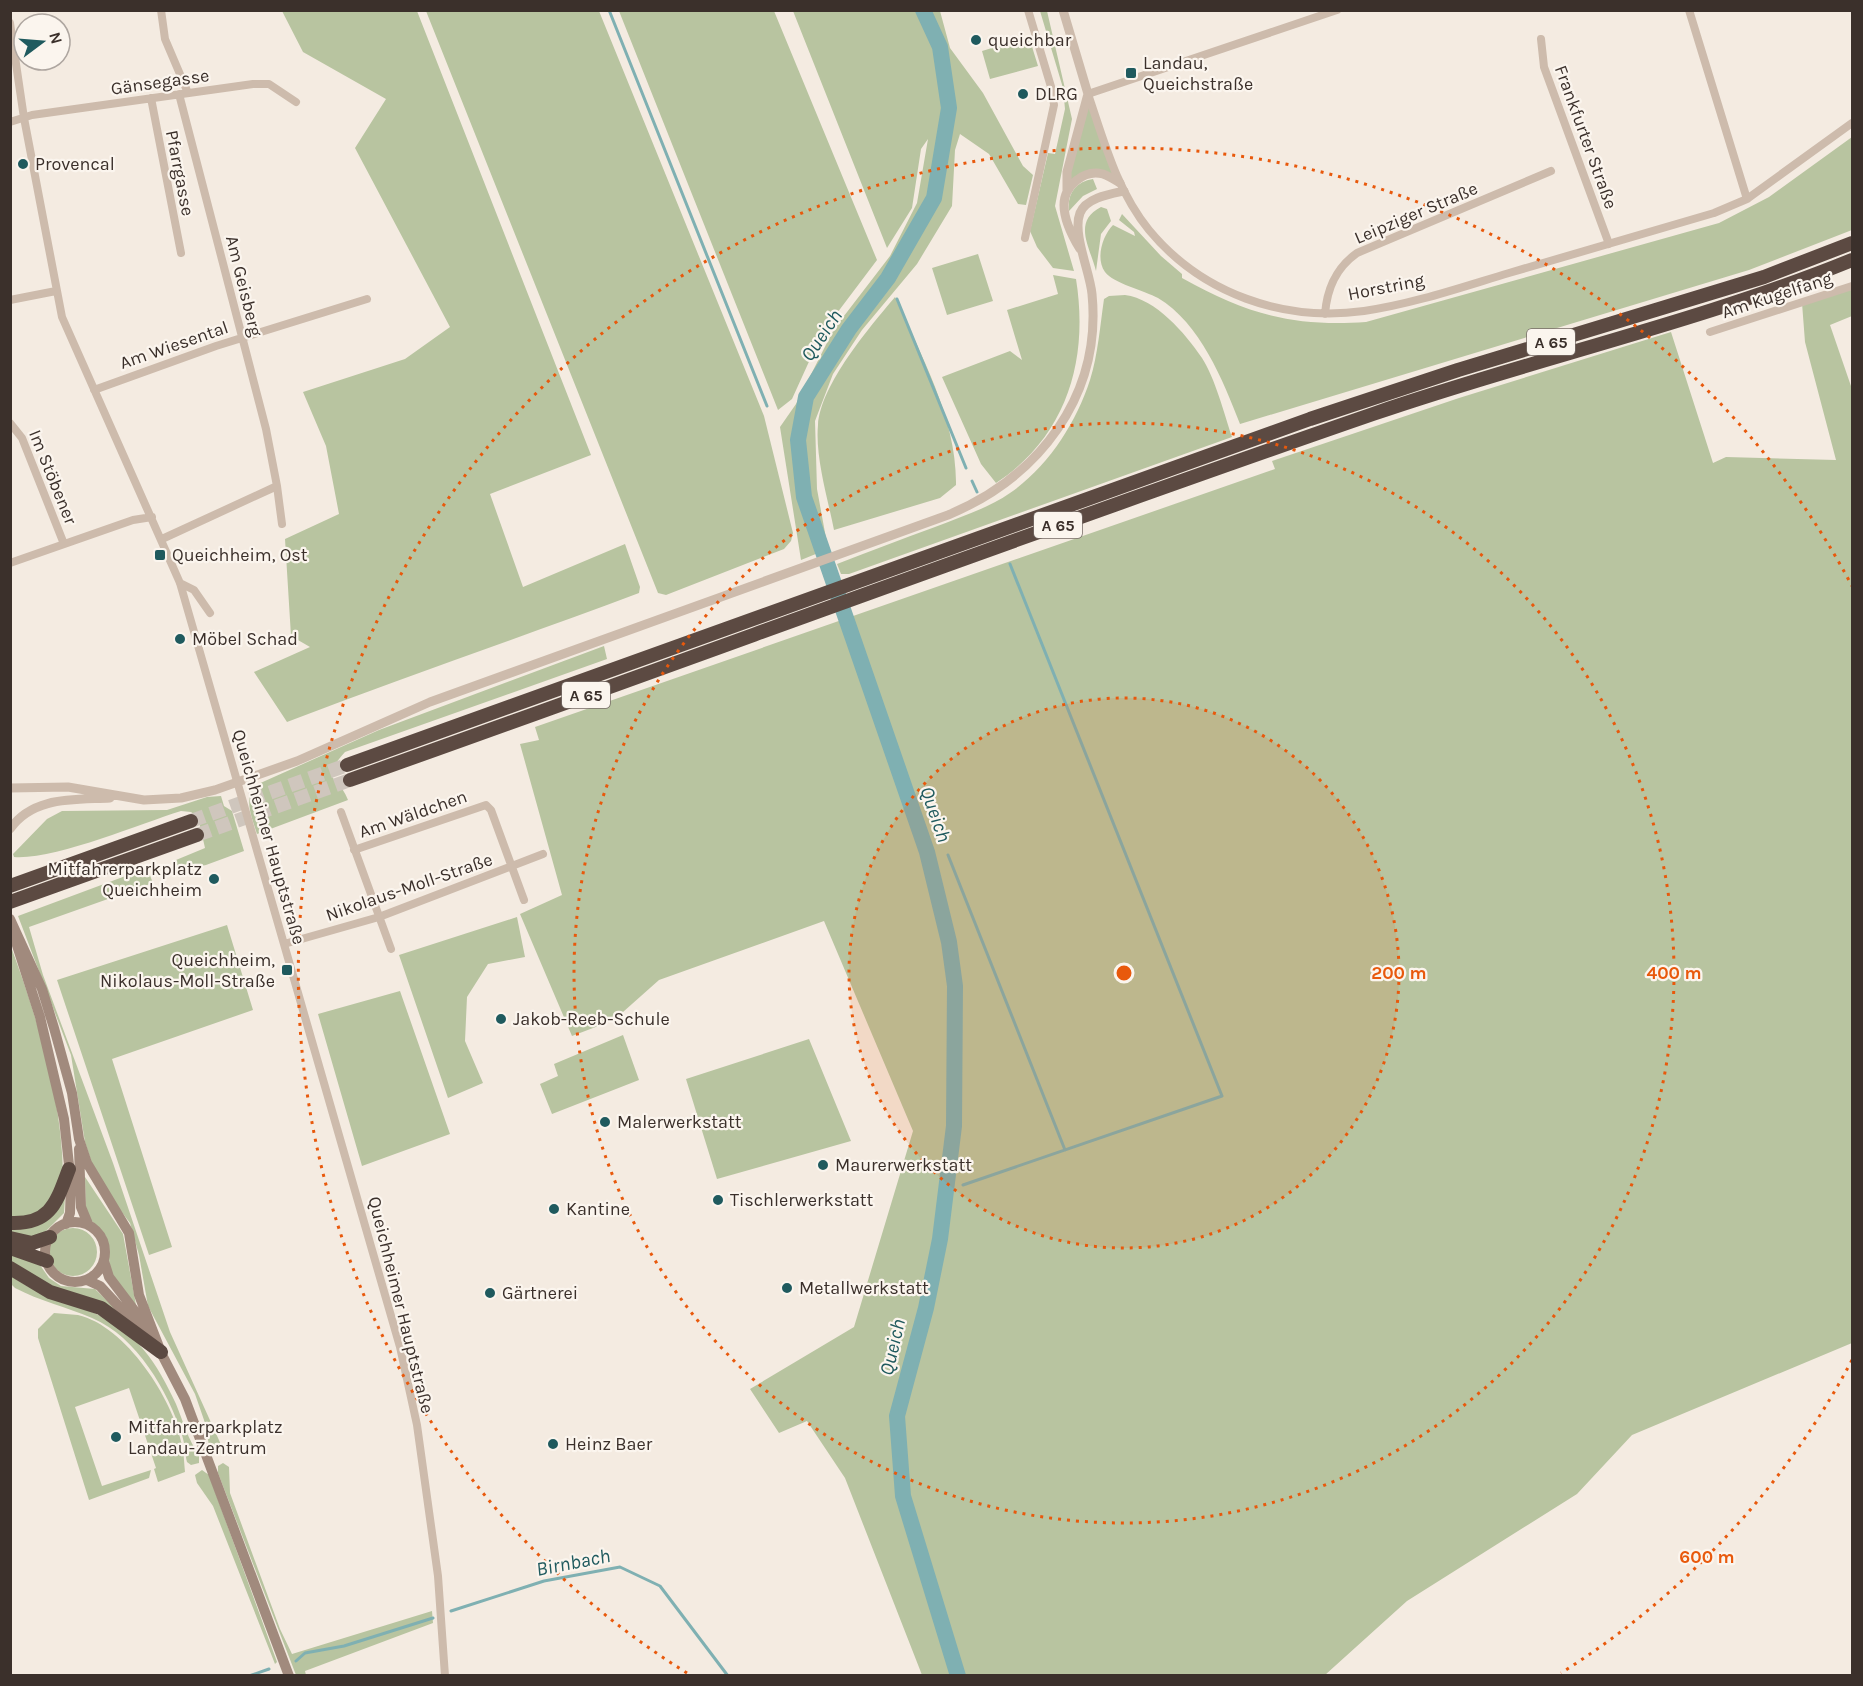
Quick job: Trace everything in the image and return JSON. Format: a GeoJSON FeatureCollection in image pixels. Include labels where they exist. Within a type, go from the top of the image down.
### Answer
{"type":"FeatureCollection","features":[{"type":"Feature","properties":{"kind":"highway","name":"A 65"},"geometry":{"type":"LineString","coordinates":[[347,765],[1383,394],[1764,277],[1852,243]]}},
{"type":"Feature","properties":{"kind":"highway","name":"A 65"},"geometry":{"type":"LineString","coordinates":[[350,780],[1415,399],[1740,301],[1852,260]]}},
{"type":"Feature","properties":{"kind":"highway"},"geometry":{"type":"LineString","coordinates":[[10,886],[191,821]]}},
{"type":"Feature","properties":{"kind":"highway"},"geometry":{"type":"LineString","coordinates":[[10,902],[197,835]]}},
{"type":"Feature","properties":{"kind":"highway"},"geometry":{"type":"LineString","coordinates":[[10,1223],[32,1221],[48,1212],[58,1200],[69,1169]]}},
{"type":"Feature","properties":{"kind":"highway"},"geometry":{"type":"LineString","coordinates":[[10,1238],[32,1243],[50,1237]]}},
{"type":"Feature","properties":{"kind":"highway"},"geometry":{"type":"LineString","coordinates":[[10,1248],[47,1261]]}},
{"type":"Feature","properties":{"kind":"highway"},"geometry":{"type":"LineString","coordinates":[[10,1268],[50,1292],[101,1308],[161,1352]]}},
{"type":"Feature","properties":{"kind":"main road"},"geometry":{"type":"LineString","coordinates":[[10,920],[42,989],[72,1093],[79,1139],[81,1207],[88,1224],[103,1240],[104,1261],[109,1277],[143,1319],[189,1408],[289,1676]]}},
{"type":"Feature","properties":{"kind":"main road"},"geometry":{"type":"LineString","coordinates":[[10,920],[57,1086],[69,1169],[71,1207],[66,1224]]}},
{"type":"Feature","properties":{"kind":"main road"},"geometry":{"type":"LineString","coordinates":[[79,1139],[97,1183],[119,1213],[129,1233],[139,1295],[161,1352]]}},
{"type":"Feature","properties":{"kind":"main road"},"geometry":{"type":"LineString","coordinates":[[88,1224],[77,1222],[66,1224],[50,1237],[46,1248],[47,1261],[60,1277],[73,1282],[87,1280],[97,1283],[161,1352]]}},
{"type":"Feature","properties":{"kind":"main road"},"geometry":{"type":"LineString","coordinates":[[87,1280],[96,1274],[104,1261]]}},
{"type":"Feature","properties":{"kind":"street","name":"Am Geisberg"},"geometry":{"type":"LineString","coordinates":[[161,10],[165,39],[184,94],[266,429],[282,524]]}},
{"type":"Feature","properties":{"kind":"street"},"geometry":{"type":"LineString","coordinates":[[1024,238],[1054,105],[1052,90],[1028,10]]}},
{"type":"Feature","properties":{"kind":"street","name":"Horstring"},"geometry":{"type":"LineString","coordinates":[[1063,10],[1088,94],[1122,187],[1155,236],[1173,255],[1208,282],[1255,303],[1296,312],[1325,314],[1364,311],[1396,305],[1714,213],[1747,199],[1852,123]]}},
{"type":"Feature","properties":{"kind":"street"},"geometry":{"type":"LineString","coordinates":[[1083,253],[1067,223],[1064,206],[1067,172],[1088,94],[1337,10]]}},
{"type":"Feature","properties":{"kind":"street"},"geometry":{"type":"LineString","coordinates":[[1689,10],[1747,199]]}},
{"type":"Feature","properties":{"kind":"street","name":"Queichheimer Hauptstraße"},"geometry":{"type":"LineString","coordinates":[[10,23],[24,118],[56,291],[64,322],[153,517],[180,583],[406,1372],[438,1576],[444,1676]]}},
{"type":"Feature","properties":{"kind":"street","name":"Frankfurter Straße"},"geometry":{"type":"LineString","coordinates":[[1541,39],[1544,67],[1609,244]]}},
{"type":"Feature","properties":{"kind":"street","name":"Gänsegasse"},"geometry":{"type":"LineString","coordinates":[[10,122],[151,98],[265,84],[296,102]]}},
{"type":"Feature","properties":{"kind":"street","name":"Pfarrgasse"},"geometry":{"type":"LineString","coordinates":[[151,98],[181,254]]}},
{"type":"Feature","properties":{"kind":"street","name":"Leipziger Straße"},"geometry":{"type":"LineString","coordinates":[[1325,314],[1333,282],[1343,264],[1357,253],[1551,171]]}},
{"type":"Feature","properties":{"kind":"street"},"geometry":{"type":"LineString","coordinates":[[10,828],[26,813],[47,803],[71,799],[181,798],[238,783],[302,759],[430,702],[835,557],[969,506],[1005,485],[1028,467],[1053,437],[1070,408],[1084,372],[1093,326],[1091,285],[1078,229],[1080,212],[1092,201],[1122,187],[1106,175],[1094,174],[1076,181],[1067,192]]}},
{"type":"Feature","properties":{"kind":"street","name":"Am Kugelfang"},"geometry":{"type":"LineString","coordinates":[[1710,332],[1852,286]]}},
{"type":"Feature","properties":{"kind":"street"},"geometry":{"type":"LineString","coordinates":[[10,300],[56,291]]}},
{"type":"Feature","properties":{"kind":"street","name":"Am Wiesental"},"geometry":{"type":"LineString","coordinates":[[94,390],[242,338],[367,299]]}},
{"type":"Feature","properties":{"kind":"street","name":"Im Stöbener"},"geometry":{"type":"LineString","coordinates":[[10,423],[22,438],[64,544]]}},
{"type":"Feature","properties":{"kind":"street"},"geometry":{"type":"LineString","coordinates":[[162,539],[277,486]]}},
{"type":"Feature","properties":{"kind":"street","name":"Im Stöbener"},"geometry":{"type":"LineString","coordinates":[[10,563],[133,520],[153,517]]}},
{"type":"Feature","properties":{"kind":"street"},"geometry":{"type":"LineString","coordinates":[[180,583],[194,590],[210,613]]}},
{"type":"Feature","properties":{"kind":"street"},"geometry":{"type":"LineString","coordinates":[[10,788],[68,787],[122,798]]}},
{"type":"Feature","properties":{"kind":"street","name":"Am Wäldchen"},"geometry":{"type":"LineString","coordinates":[[354,850],[486,805],[491,810],[524,900]]}},
{"type":"Feature","properties":{"kind":"street"},"geometry":{"type":"LineString","coordinates":[[341,812],[391,949]]}},
{"type":"Feature","properties":{"kind":"street","name":"Nikolaus-Moll-Straße"},"geometry":{"type":"LineString","coordinates":[[284,945],[379,917],[543,854]]}},
{"type":"Feature","properties":{"kind":"green space"},"geometry":{"type":"Polygon","coordinates":[[[282,11],[417,11],[591,455],[490,494],[523,587],[625,544],[640,587],[639,593],[287,722],[254,672],[310,647],[291,636],[285,539],[339,514],[326,446],[303,392],[405,359],[450,327],[355,148],[386,99],[303,52],[282,11]]]}},
{"type":"Feature","properties":{"kind":"green space"},"geometry":{"type":"Polygon","coordinates":[[[426,11],[599,11],[764,416],[793,533],[791,541],[784,549],[666,595],[658,593],[426,11]]]}},
{"type":"Feature","properties":{"kind":"green space"},"geometry":{"type":"Polygon","coordinates":[[[619,11],[774,11],[877,260],[822,333],[792,399],[778,410],[619,11]]]}},
{"type":"Feature","properties":{"kind":"green space"},"geometry":{"type":"Polygon","coordinates":[[[793,11],[940,11],[950,48],[983,93],[1023,166],[1033,175],[1026,205],[1018,204],[989,154],[960,134],[955,150],[952,206],[917,264],[862,330],[833,374],[815,421],[817,489],[828,549],[801,560],[780,427],[796,404],[834,329],[890,256],[917,203],[928,139],[921,149],[912,208],[887,248],[793,11]]]}},
{"type":"Feature","properties":{"kind":"green space"},"geometry":{"type":"Polygon","coordinates":[[[1040,11],[1047,11],[1072,119],[1055,206],[1074,271],[1053,268],[1037,247],[1030,231],[1048,153],[1055,154],[1065,109],[1063,88],[1040,11]]]}},
{"type":"Feature","properties":{"kind":"green space"},"geometry":{"type":"Polygon","coordinates":[[[1029,37],[1038,66],[990,79],[982,51],[1029,37]]]}},
{"type":"Feature","properties":{"kind":"green space"},"geometry":{"type":"Polygon","coordinates":[[[1088,94],[1117,177],[1098,174],[1071,185],[1067,172],[1088,94]]]}},
{"type":"Feature","properties":{"kind":"green space"},"geometry":{"type":"Polygon","coordinates":[[[1852,137],[1852,230],[1749,270],[1240,424],[1218,371],[1198,337],[1186,322],[1158,298],[1109,276],[1102,266],[1100,254],[1103,241],[1113,225],[1135,236],[1134,232],[1119,220],[1122,214],[1161,256],[1182,274],[1182,278],[1227,301],[1293,320],[1366,322],[1719,223],[1769,197],[1852,137]]]}},
{"type":"Feature","properties":{"kind":"green space"},"geometry":{"type":"Polygon","coordinates":[[[1093,179],[1097,189],[1083,196],[1069,211],[1069,199],[1077,186],[1093,179]]]}},
{"type":"Feature","properties":{"kind":"green space"},"geometry":{"type":"Polygon","coordinates":[[[1101,207],[1107,209],[1111,221],[1101,234],[1096,271],[1087,244],[1085,228],[1092,213],[1101,207]]]}},
{"type":"Feature","properties":{"kind":"green space"},"geometry":{"type":"Polygon","coordinates":[[[978,254],[993,301],[947,315],[932,268],[978,254]]]}},
{"type":"Feature","properties":{"kind":"green space"},"geometry":{"type":"Polygon","coordinates":[[[1053,275],[1076,279],[1079,338],[1068,394],[1056,419],[1040,443],[1020,464],[996,483],[981,464],[942,377],[1010,351],[1022,360],[1007,310],[1058,294],[1053,275]]]}},
{"type":"Feature","properties":{"kind":"green space"},"geometry":{"type":"Polygon","coordinates":[[[1852,286],[1852,316],[1830,325],[1852,389],[1852,1343],[1632,1435],[1577,1494],[1407,1601],[1325,1675],[922,1675],[845,1478],[807,1421],[779,1433],[750,1389],[854,1327],[913,1131],[824,921],[659,980],[614,1020],[572,1036],[520,914],[562,895],[520,744],[539,740],[535,727],[1275,469],[1272,461],[1459,398],[1671,332],[1713,463],[1726,457],[1836,460],[1805,342],[1802,303],[1852,286]]]}},
{"type":"Feature","properties":{"kind":"green space"},"geometry":{"type":"Polygon","coordinates":[[[1125,295],[1137,298],[1159,310],[1195,348],[1211,375],[1232,437],[849,574],[841,574],[837,564],[983,508],[1010,493],[1037,470],[1069,428],[1084,396],[1095,360],[1104,299],[1109,296],[1125,295]]]}},
{"type":"Feature","properties":{"kind":"green space"},"geometry":{"type":"Polygon","coordinates":[[[895,297],[936,388],[944,412],[955,460],[956,485],[940,498],[834,530],[818,451],[818,425],[821,409],[848,357],[895,297]]]}},
{"type":"Feature","properties":{"kind":"green space"},"geometry":{"type":"Polygon","coordinates":[[[604,646],[607,659],[345,752],[331,774],[348,800],[257,834],[249,803],[256,785],[379,730],[604,646]]]}},
{"type":"Feature","properties":{"kind":"green space"},"geometry":{"type":"Polygon","coordinates":[[[221,796],[224,806],[232,811],[244,851],[206,865],[177,871],[176,860],[205,848],[198,817],[191,812],[181,811],[51,853],[14,857],[13,854],[47,819],[62,811],[167,810],[207,797],[221,796]]]}},
{"type":"Feature","properties":{"kind":"green space"},"geometry":{"type":"Polygon","coordinates":[[[147,868],[153,883],[29,927],[43,975],[113,1163],[170,1332],[223,1449],[218,1455],[210,1450],[204,1420],[195,1394],[148,1306],[139,1255],[130,1223],[97,1179],[85,1142],[71,1055],[18,916],[147,868]]]}},
{"type":"Feature","properties":{"kind":"green space"},"geometry":{"type":"Polygon","coordinates":[[[517,917],[525,957],[488,964],[467,997],[465,1041],[483,1083],[448,1098],[399,955],[517,917]]]}},
{"type":"Feature","properties":{"kind":"green space"},"geometry":{"type":"Polygon","coordinates":[[[227,925],[253,1010],[112,1059],[172,1247],[149,1255],[57,980],[227,925]]]}},
{"type":"Feature","properties":{"kind":"green space"},"geometry":{"type":"Polygon","coordinates":[[[10,944],[30,1000],[53,1087],[62,1146],[63,1175],[61,1183],[39,1214],[10,1219],[10,944]]]}},
{"type":"Feature","properties":{"kind":"green space"},"geometry":{"type":"Polygon","coordinates":[[[400,991],[450,1134],[362,1166],[318,1014],[400,991]]]}},
{"type":"Feature","properties":{"kind":"green space"},"geometry":{"type":"Polygon","coordinates":[[[623,1035],[639,1080],[552,1114],[540,1084],[558,1076],[554,1064],[623,1035]]]}},
{"type":"Feature","properties":{"kind":"green space"},"geometry":{"type":"Polygon","coordinates":[[[809,1039],[851,1141],[717,1179],[686,1079],[809,1039]]]}},
{"type":"Feature","properties":{"kind":"green space"},"geometry":{"type":"Polygon","coordinates":[[[85,1177],[123,1234],[136,1305],[111,1275],[106,1236],[86,1215],[85,1177]]]}},
{"type":"Feature","properties":{"kind":"green space"},"geometry":{"type":"Polygon","coordinates":[[[65,1196],[64,1213],[43,1234],[34,1238],[11,1234],[10,1228],[65,1196]]]}},
{"type":"Feature","properties":{"kind":"green space"},"geometry":{"type":"Polygon","coordinates":[[[73,1228],[90,1235],[97,1252],[90,1269],[73,1276],[56,1269],[49,1252],[56,1235],[73,1228]]]}},
{"type":"Feature","properties":{"kind":"green space"},"geometry":{"type":"Polygon","coordinates":[[[11,1253],[40,1265],[49,1278],[61,1286],[95,1289],[122,1315],[56,1288],[11,1263],[11,1253]]]}},
{"type":"Feature","properties":{"kind":"green space"},"geometry":{"type":"Polygon","coordinates":[[[11,1276],[45,1294],[96,1314],[128,1334],[148,1355],[165,1382],[199,1455],[199,1463],[191,1465],[187,1462],[182,1435],[168,1401],[149,1367],[123,1338],[92,1318],[15,1288],[11,1284],[11,1276]]]}},
{"type":"Feature","properties":{"kind":"green space"},"geometry":{"type":"Polygon","coordinates":[[[54,1313],[78,1315],[96,1322],[113,1333],[145,1367],[169,1407],[177,1427],[183,1448],[185,1472],[158,1482],[154,1469],[156,1468],[129,1388],[75,1407],[102,1486],[151,1470],[149,1478],[89,1500],[38,1338],[38,1329],[54,1313]]]}},
{"type":"Feature","properties":{"kind":"green space"},"geometry":{"type":"Polygon","coordinates":[[[223,1463],[229,1467],[230,1493],[280,1629],[292,1654],[432,1611],[433,1623],[305,1671],[306,1675],[296,1675],[218,1473],[218,1466],[223,1463]]]}},
{"type":"Feature","properties":{"kind":"green space"},"geometry":{"type":"Polygon","coordinates":[[[202,1470],[209,1475],[277,1662],[275,1664],[213,1506],[197,1483],[195,1475],[202,1470]]]}},
{"type":"Feature","properties":{"kind":"waterway"},"geometry":{"type":"LineString","coordinates":[[609,10],[767,406]]}},
{"type":"Feature","properties":{"kind":"waterway","name":"Queich"},"geometry":{"type":"LineString","coordinates":[[923,10],[940,47],[949,108],[934,198],[888,278],[849,329],[806,397],[798,440],[804,497],[927,852],[949,942],[955,986],[954,1126],[940,1239],[926,1308],[897,1416],[903,1496],[958,1676]]}},
{"type":"Feature","properties":{"kind":"waterway"},"geometry":{"type":"LineString","coordinates":[[897,299],[966,468]]}},
{"type":"Feature","properties":{"kind":"waterway"},"geometry":{"type":"LineString","coordinates":[[972,481],[977,492]]}},
{"type":"Feature","properties":{"kind":"waterway"},"geometry":{"type":"LineString","coordinates":[[963,1185],[1222,1096],[1010,564]]}},
{"type":"Feature","properties":{"kind":"waterway"},"geometry":{"type":"LineString","coordinates":[[948,855],[1065,1150]]}},
{"type":"Feature","properties":{"kind":"waterway","name":"Birnbach"},"geometry":{"type":"LineString","coordinates":[[451,1611],[544,1581],[620,1567],[660,1586],[728,1676]]}},
{"type":"Feature","properties":{"kind":"waterway","name":"Birnbach"},"geometry":{"type":"LineString","coordinates":[[296,1661],[305,1653],[344,1646],[433,1618]]}},
{"type":"Feature","properties":{"kind":"waterway","name":"Birnbach"},"geometry":{"type":"LineString","coordinates":[[249,1676],[269,1669]]}},
{"type":"Feature","properties":{"kind":"tunnel"},"geometry":{"type":"LineString","coordinates":[[191,821],[347,765]]}},
{"type":"Feature","properties":{"kind":"tunnel"},"geometry":{"type":"LineString","coordinates":[[197,835],[350,780]]}},
{"type":"Feature","properties":{"kind":"place","name":"queichbar"},"geometry":{"type":"Point","coordinates":[976,40]}},
{"type":"Feature","properties":{"kind":"place","name":"Landau, Queichstraße"},"geometry":{"type":"Point","coordinates":[1131,73]}},
{"type":"Feature","properties":{"kind":"place","name":"DLRG"},"geometry":{"type":"Point","coordinates":[1023,94]}},
{"type":"Feature","properties":{"kind":"place","name":"Provencal"},"geometry":{"type":"Point","coordinates":[23,164]}},
{"type":"Feature","properties":{"kind":"place","name":"Queichheim, Ost"},"geometry":{"type":"Point","coordinates":[160,555]}},
{"type":"Feature","properties":{"kind":"place","name":"Möbel Schad"},"geometry":{"type":"Point","coordinates":[180,639]}},
{"type":"Feature","properties":{"kind":"place","name":"Mitfahrerparkplatz Queichheim"},"geometry":{"type":"Point","coordinates":[214,879]}},
{"type":"Feature","properties":{"kind":"place","name":"Queichheim, Nikolaus-Moll-Straße"},"geometry":{"type":"Point","coordinates":[287,970]}},
{"type":"Feature","properties":{"kind":"place","name":"Jakob-Reeb-Schule"},"geometry":{"type":"Point","coordinates":[501,1019]}},
{"type":"Feature","properties":{"kind":"place","name":"Malerwerkstatt"},"geometry":{"type":"Point","coordinates":[605,1122]}},
{"type":"Feature","properties":{"kind":"place","name":"Maurerwerkstatt"},"geometry":{"type":"Point","coordinates":[823,1165]}},
{"type":"Feature","properties":{"kind":"place","name":"Tischlerwerkstatt"},"geometry":{"type":"Point","coordinates":[718,1200]}},
{"type":"Feature","properties":{"kind":"place","name":"Kantine"},"geometry":{"type":"Point","coordinates":[554,1209]}},
{"type":"Feature","properties":{"kind":"place","name":"Metallwerkstatt"},"geometry":{"type":"Point","coordinates":[787,1288]}},
{"type":"Feature","properties":{"kind":"place","name":"Gärtnerei"},"geometry":{"type":"Point","coordinates":[490,1293]}},
{"type":"Feature","properties":{"kind":"place","name":"Mitfahrerparkplatz Landau-Zentrum"},"geometry":{"type":"Point","coordinates":[116,1437]}},
{"type":"Feature","properties":{"kind":"place","name":"Heinz Baer"},"geometry":{"type":"Point","coordinates":[553,1444]}}]}
